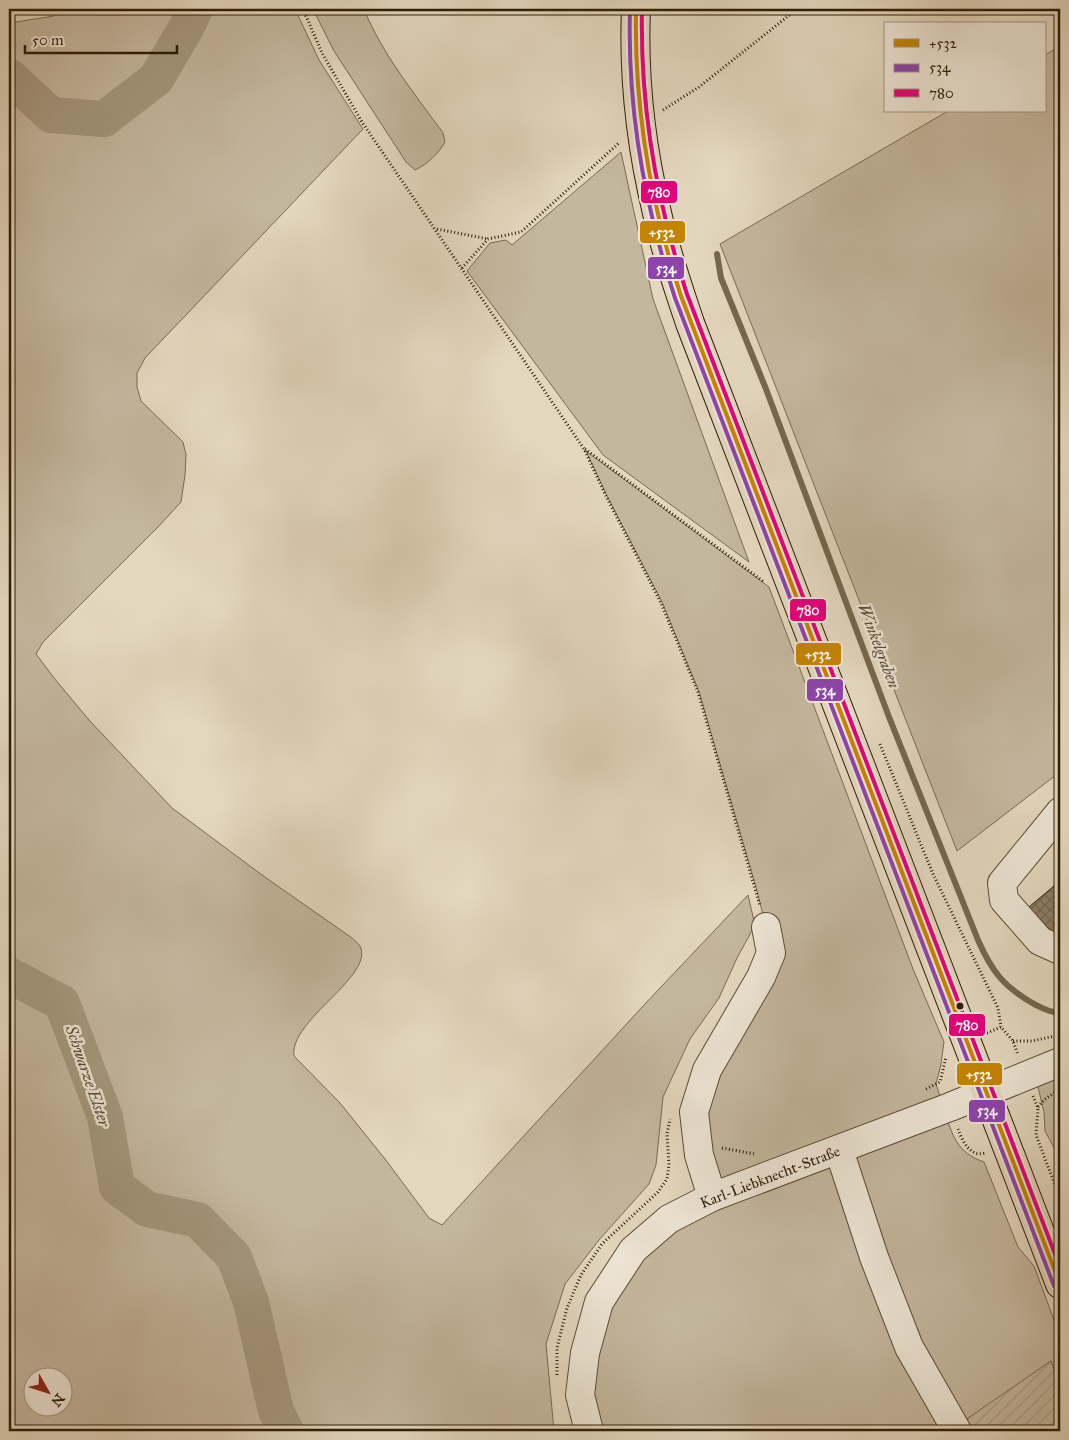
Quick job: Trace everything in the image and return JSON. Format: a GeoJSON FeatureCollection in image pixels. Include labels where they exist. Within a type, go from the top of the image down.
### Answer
{"type":"FeatureCollection","features":[{"type":"Feature","properties":{"kind":"main road"},"geometry":{"type":"LineString","coordinates":[[636,9],[636,77],[640,124],[657,214],[690,323],[1060,1284]]}},
{"type":"Feature","properties":{"kind":"street"},"geometry":{"type":"LineString","coordinates":[[1060,812],[1002,883],[1004,900],[1040,941],[1060,950]]}},
{"type":"Feature","properties":{"kind":"street"},"geometry":{"type":"LineString","coordinates":[[1002,883],[1060,835]]}},
{"type":"Feature","properties":{"kind":"street"},"geometry":{"type":"LineString","coordinates":[[712,1197],[699,1155],[694,1112],[707,1070],[761,978],[768,961],[771,952],[766,927]]}},
{"type":"Feature","properties":{"kind":"street","name":"Karl-Liebknecht-Straße"},"geometry":{"type":"LineString","coordinates":[[589,1431],[580,1394],[585,1353],[599,1302],[633,1250],[669,1220],[712,1197],[839,1150],[1060,1062]]}},
{"type":"Feature","properties":{"kind":"street"},"geometry":{"type":"LineString","coordinates":[[839,1150],[874,1258],[909,1347],[957,1431]]}},
{"type":"Feature","properties":{"kind":"path"},"geometry":{"type":"LineString","coordinates":[[303,9],[322,53],[362,122],[584,449],[661,603],[698,692],[766,927]]}},
{"type":"Feature","properties":{"kind":"path"},"geometry":{"type":"LineString","coordinates":[[436,229],[488,239],[521,232],[640,124],[700,87],[797,9]]}},
{"type":"Feature","properties":{"kind":"path"},"geometry":{"type":"LineString","coordinates":[[462,268],[488,239]]}},
{"type":"Feature","properties":{"kind":"path"},"geometry":{"type":"LineString","coordinates":[[584,449],[770,586]]}},
{"type":"Feature","properties":{"kind":"path"},"geometry":{"type":"LineString","coordinates":[[878,740],[933,874],[998,1008],[1001,1027]]}},
{"type":"Feature","properties":{"kind":"path"},"geometry":{"type":"LineString","coordinates":[[1013,1041],[1032,1041],[1060,1035]]}},
{"type":"Feature","properties":{"kind":"path"},"geometry":{"type":"LineString","coordinates":[[925,1089],[940,1082],[947,1049]]}},
{"type":"Feature","properties":{"kind":"path"},"geometry":{"type":"LineString","coordinates":[[1026,1077],[1038,1108],[1036,1135],[1060,1198]]}},
{"type":"Feature","properties":{"kind":"path"},"geometry":{"type":"LineString","coordinates":[[1038,1108],[1044,1100],[1060,1089]]}},
{"type":"Feature","properties":{"kind":"path"},"geometry":{"type":"LineString","coordinates":[[557,1383],[557,1348],[567,1308],[581,1275],[602,1244],[658,1192],[667,1179],[669,1165],[667,1134],[670,1116]]}},
{"type":"Feature","properties":{"kind":"path"},"geometry":{"type":"LineString","coordinates":[[669,1165],[722,1148],[758,1155]]}},
{"type":"Feature","properties":{"kind":"shaded area"},"geometry":{"type":"Polygon","coordinates":[[[53,9],[295,9],[319,60],[363,129],[145,358],[137,373],[137,387],[141,401],[183,442],[186,455],[181,502],[43,642],[36,654],[89,720],[172,808],[262,875],[352,938],[360,946],[361,958],[355,971],[304,1028],[296,1042],[294,1056],[340,1103],[429,1218],[442,1225],[748,895],[755,925],[737,958],[719,998],[690,1039],[663,1097],[656,1165],[649,1184],[599,1240],[565,1284],[546,1344],[554,1431],[9,1431],[9,23],[54,16],[53,9]]]}},
{"type":"Feature","properties":{"kind":"shaded area"},"geometry":{"type":"Polygon","coordinates":[[[313,9],[364,9],[371,26],[390,58],[443,133],[445,142],[436,155],[424,165],[415,170],[406,162],[334,51],[313,9]]]}},
{"type":"Feature","properties":{"kind":"shaded area"},"geometry":{"type":"Polygon","coordinates":[[[1060,46],[1060,772],[957,851],[720,244],[946,112],[1046,112],[1046,54],[1060,46]]]}},
{"type":"Feature","properties":{"kind":"shaded area"},"geometry":{"type":"Polygon","coordinates":[[[621,152],[653,299],[749,562],[603,455],[467,271],[490,243],[506,240],[512,245],[621,152]]]}},
{"type":"Feature","properties":{"kind":"shaded area"},"geometry":{"type":"Polygon","coordinates":[[[586,451],[769,587],[913,969],[944,1042],[936,1084],[944,1109],[713,1196],[695,1098],[773,955],[756,887],[699,692],[662,602],[586,451]]]}},
{"type":"Feature","properties":{"kind":"shaded area"},"geometry":{"type":"Polygon","coordinates":[[[1060,1069],[1060,1159],[1045,1131],[1044,1112],[1036,1079],[1060,1069]]]}},
{"type":"Feature","properties":{"kind":"shaded area"},"geometry":{"type":"Polygon","coordinates":[[[944,1110],[953,1135],[961,1148],[984,1162],[1018,1247],[1034,1266],[1060,1336],[1060,1387],[1051,1361],[956,1431],[590,1431],[600,1303],[669,1220],[839,1150],[944,1110]]]}},
{"type":"Feature","properties":{"kind":"shaded area"},"geometry":{"type":"Polygon","coordinates":[[[1051,1361],[1060,1387],[1060,1431],[957,1431],[955,1427],[1051,1361]]]}},
{"type":"Feature","properties":{"kind":"building"},"geometry":{"type":"Polygon","coordinates":[[[1060,881],[1060,940],[1058,942],[1029,907],[1060,881]]]}},
{"type":"Feature","properties":{"kind":"waterway","name":"Schwarze Elster"},"geometry":{"type":"LineString","coordinates":[[9,76],[51,115],[104,119],[156,79],[195,9]]}},
{"type":"Feature","properties":{"kind":"waterway","name":"Winkelgraben"},"geometry":{"type":"LineString","coordinates":[[717,254],[721,278],[766,389],[889,717],[978,940],[988,961],[1007,985],[1034,1004],[1060,1013]]}},
{"type":"Feature","properties":{"kind":"waterway","name":"Schwarze Elster"},"geometry":{"type":"LineString","coordinates":[[9,975],[62,1003],[105,1117],[117,1187],[147,1209],[198,1220],[234,1257],[251,1302],[276,1411],[286,1431]]}},
{"type":"Feature","properties":{"kind":"transit line","name":"534"},"geometry":{"type":"LineString","coordinates":[[630,9],[631,83],[640,155],[654,227],[675,298],[1054,1286]]}},
{"type":"Feature","properties":{"kind":"transit line","name":"+532"},"geometry":{"type":"LineString","coordinates":[[636,9],[638,82],[646,154],[661,225],[681,296],[1060,1284]]}},
{"type":"Feature","properties":{"kind":"transit line","name":"780"},"geometry":{"type":"LineString","coordinates":[[642,9],[644,82],[652,153],[667,224],[687,294],[1060,1267]]}}]}
